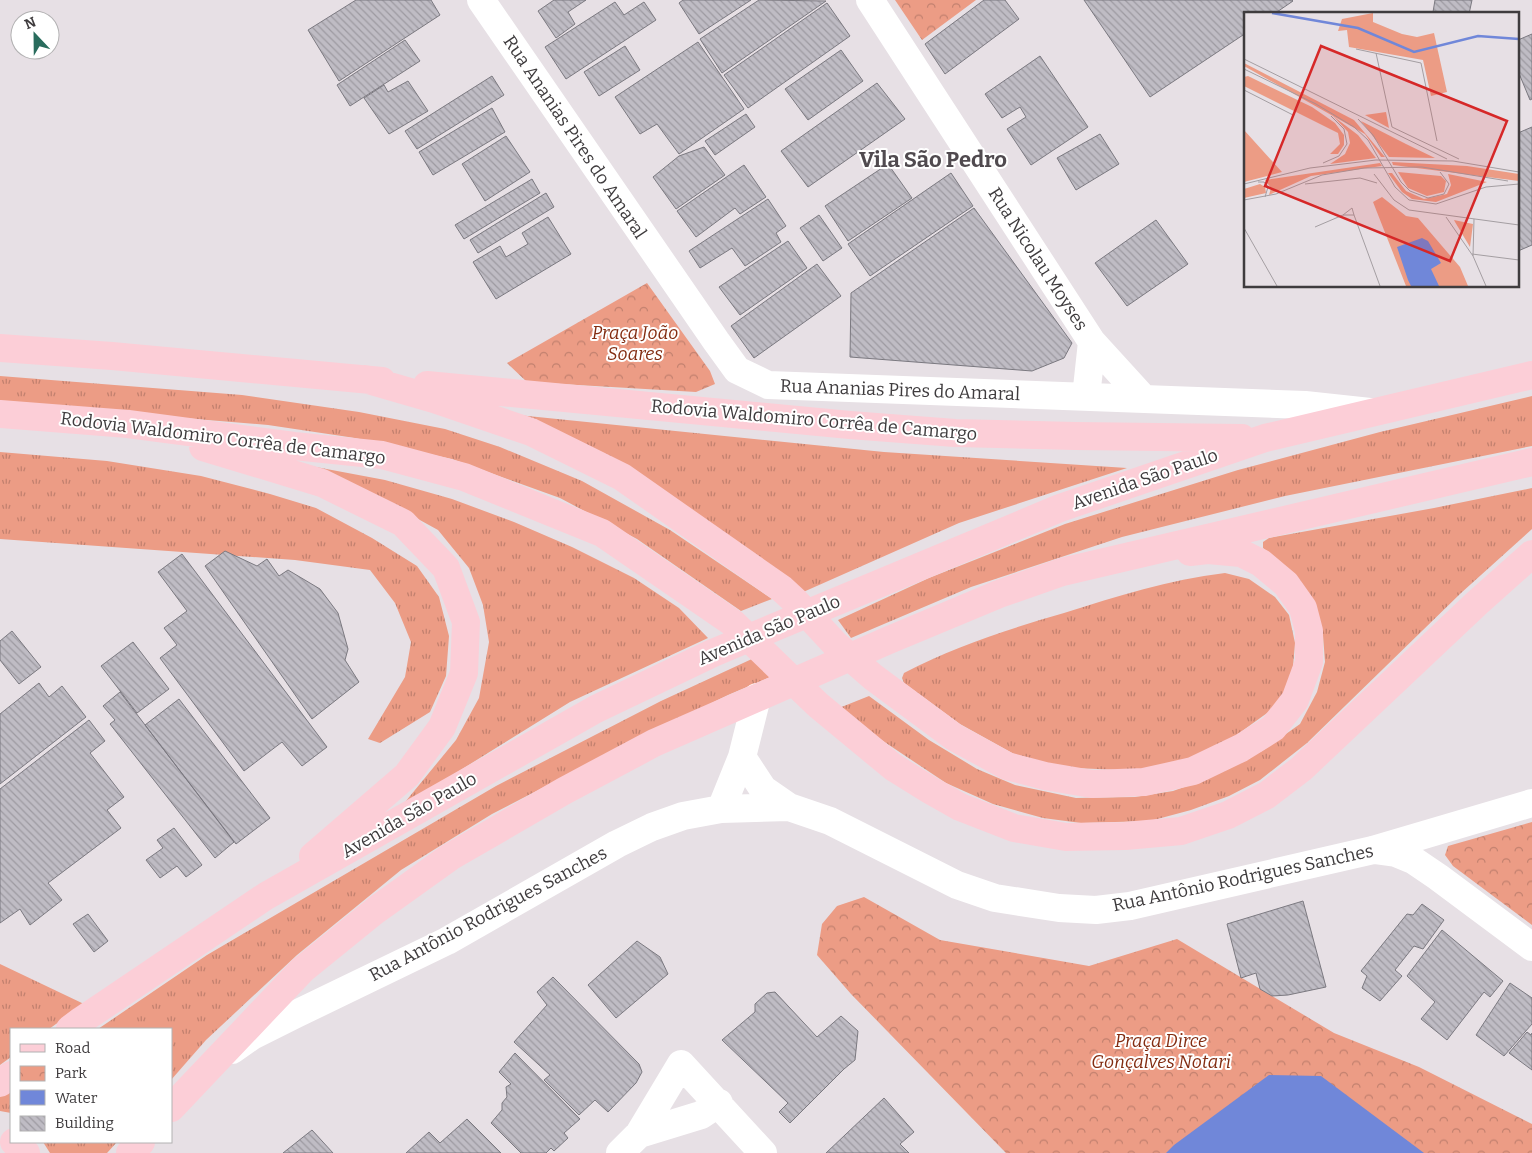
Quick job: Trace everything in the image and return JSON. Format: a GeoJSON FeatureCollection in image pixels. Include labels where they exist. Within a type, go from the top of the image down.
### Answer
{"type":"FeatureCollection","features":[{"type":"Feature","properties":{"kind":"main road","name":"Rodovia Waldomiro Corrêa de Camargo"},"geometry":{"type":"LineString","coordinates":[[0,348],[112,356],[850,425],[955,433],[1265,438]]}},
{"type":"Feature","properties":{"kind":"main road","name":"Avenida São Paulo"},"geometry":{"type":"LineString","coordinates":[[71,1028],[266,896],[596,709],[713,653],[1060,508],[1265,438],[1532,375]]}},
{"type":"Feature","properties":{"kind":"main road","name":"Rodovia Waldomiro Corrêa de Camargo"},"geometry":{"type":"LineString","coordinates":[[365,379],[434,399],[531,432],[622,478],[782,589],[835,644],[873,677],[954,737],[1007,766],[1046,776],[1092,784],[1144,782],[1193,771],[1241,748],[1273,728],[1294,700],[1309,662],[1309,631],[1303,608],[1286,584],[1261,563],[1241,553],[1208,550],[1108,560]]}},
{"type":"Feature","properties":{"kind":"main road","name":"Rodovia Waldomiro Corrêa de Camargo"},"geometry":{"type":"LineString","coordinates":[[0,414],[128,424],[294,446],[382,455],[464,477],[602,533],[733,623],[818,705],[893,767],[960,807],[1014,828],[1066,837],[1125,836],[1181,831],[1228,815],[1267,795],[1301,769],[1477,603],[1532,554]]}},
{"type":"Feature","properties":{"kind":"main road"},"geometry":{"type":"LineString","coordinates":[[128,424],[322,483],[403,523],[446,568],[466,622],[464,673],[442,727],[413,767],[407,775],[266,896]]}},
{"type":"Feature","properties":{"kind":"main road"},"geometry":{"type":"LineString","coordinates":[[172,1107],[302,970],[376,910],[450,857],[564,791],[654,743],[889,640],[999,594],[1062,572],[1532,462]]}},
{"type":"Feature","properties":{"kind":"main road"},"geometry":{"type":"LineString","coordinates":[[15,1143],[26,1153]]}},
{"type":"Feature","properties":{"kind":"main road"},"geometry":{"type":"LineString","coordinates":[[130,1153],[140,1143]]}},
{"type":"Feature","properties":{"kind":"street","name":"Rua Ananias Pires do Amaral"},"geometry":{"type":"LineString","coordinates":[[481,0],[737,370],[768,385],[1305,405],[1374,412]]}},
{"type":"Feature","properties":{"kind":"street","name":"Rua Nicolau Moyses"},"geometry":{"type":"LineString","coordinates":[[870,0],[1092,342],[1144,399]]}},
{"type":"Feature","properties":{"kind":"street","name":"Rua Nicolau Moyses"},"geometry":{"type":"LineString","coordinates":[[1086,397],[1092,342]]}},
{"type":"Feature","properties":{"kind":"street"},"geometry":{"type":"LineString","coordinates":[[1296,432],[1306,419],[1305,405]]}},
{"type":"Feature","properties":{"kind":"street"},"geometry":{"type":"LineString","coordinates":[[721,809],[764,695]]}},
{"type":"Feature","properties":{"kind":"street","name":"Rua Antônio Rodrigues Sanches"},"geometry":{"type":"LineString","coordinates":[[742,756],[763,789],[789,807],[830,821],[957,885],[995,898],[1059,908],[1096,910],[1130,906],[1373,850],[1532,804]]}},
{"type":"Feature","properties":{"kind":"street","name":"Rua Antônio Rodrigues Sanches"},"geometry":{"type":"LineString","coordinates":[[211,1065],[252,1036],[447,941],[618,844],[652,827],[683,816],[721,809],[789,807]]}},
{"type":"Feature","properties":{"kind":"street"},"geometry":{"type":"LineString","coordinates":[[1373,850],[1396,853],[1412,860],[1532,947]]}},
{"type":"Feature","properties":{"kind":"street"},"geometry":{"type":"LineString","coordinates":[[620,1153],[639,1134],[681,1064],[764,1153]]}},
{"type":"Feature","properties":{"kind":"street"},"geometry":{"type":"LineString","coordinates":[[639,1134],[701,1114],[718,1103]]}},
{"type":"Feature","properties":{"kind":"green space"},"geometry":{"type":"Polygon","coordinates":[[[895,0],[976,0],[922,40],[895,0]]]}},
{"type":"Feature","properties":{"kind":"green space","name":"Praça João Soares"},"geometry":{"type":"Polygon","coordinates":[[[647,283],[710,371],[715,384],[696,392],[527,382],[507,363],[647,283]]]}},
{"type":"Feature","properties":{"kind":"green space"},"geometry":{"type":"Polygon","coordinates":[[[0,376],[242,395],[359,412],[445,429],[500,447],[582,481],[670,530],[772,599],[741,611],[637,539],[560,498],[452,459],[355,438],[268,425],[0,403],[0,376]]]}},
{"type":"Feature","properties":{"kind":"green space"},"geometry":{"type":"Polygon","coordinates":[[[1532,396],[1532,446],[1285,496],[1122,537],[971,587],[851,638],[838,620],[929,578],[1065,524],[1238,470],[1380,432],[1532,396]]]}},
{"type":"Feature","properties":{"kind":"green space"},"geometry":{"type":"Polygon","coordinates":[[[498,413],[884,452],[1127,468],[959,523],[801,593],[498,413]]]}},
{"type":"Feature","properties":{"kind":"green space"},"geometry":{"type":"Polygon","coordinates":[[[0,452],[107,461],[201,476],[316,508],[372,538],[417,566],[439,597],[449,636],[446,676],[430,712],[380,743],[368,739],[405,677],[411,642],[395,603],[370,570],[295,560],[0,539],[0,452]]]}},
{"type":"Feature","properties":{"kind":"green space"},"geometry":{"type":"Polygon","coordinates":[[[284,461],[385,480],[452,499],[514,522],[572,547],[634,578],[679,608],[708,638],[570,702],[401,807],[456,740],[479,698],[489,642],[483,605],[469,568],[438,530],[378,497],[284,461]]]}},
{"type":"Feature","properties":{"kind":"green space"},"geometry":{"type":"Polygon","coordinates":[[[1532,488],[1532,529],[1461,593],[1307,743],[1260,780],[1229,796],[1191,810],[1150,821],[1081,823],[1043,818],[993,804],[946,783],[880,739],[839,708],[869,696],[929,740],[977,769],[1015,785],[1076,798],[1135,797],[1173,791],[1207,779],[1262,751],[1300,724],[1317,692],[1325,662],[1323,635],[1277,559],[1263,548],[1263,542],[1269,538],[1532,488]]]}},
{"type":"Feature","properties":{"kind":"green space"},"geometry":{"type":"Polygon","coordinates":[[[1225,573],[1249,579],[1275,597],[1289,615],[1295,643],[1292,678],[1277,706],[1224,744],[1185,760],[1141,771],[1075,768],[1023,759],[960,724],[904,683],[902,678],[904,673],[923,663],[1003,632],[1143,589],[1225,573]]]}},
{"type":"Feature","properties":{"kind":"green space"},"geometry":{"type":"Polygon","coordinates":[[[754,658],[775,675],[728,695],[492,814],[401,870],[297,955],[206,1040],[172,1079],[172,1028],[99,1028],[207,955],[496,786],[661,701],[754,658]]]}},
{"type":"Feature","properties":{"kind":"green space"},"geometry":{"type":"Polygon","coordinates":[[[1532,822],[1532,925],[1453,866],[1445,855],[1448,846],[1532,822]]]}},
{"type":"Feature","properties":{"kind":"green space","name":"Praça Dirce Gonçalves Notari"},"geometry":{"type":"Polygon","coordinates":[[[864,897],[940,940],[1089,966],[1177,939],[1334,1033],[1419,1067],[1532,1124],[1532,1153],[1006,1153],[851,994],[817,955],[822,924],[837,906],[864,897]]]}},
{"type":"Feature","properties":{"kind":"green space"},"geometry":{"type":"Polygon","coordinates":[[[0,964],[84,1004],[50,1028],[10,1028],[10,1058],[0,1065],[0,964]]]}},
{"type":"Feature","properties":{"kind":"green space"},"geometry":{"type":"Polygon","coordinates":[[[10,1089],[10,1113],[0,1111],[0,1096],[10,1089]]]}},
{"type":"Feature","properties":{"kind":"green space"},"geometry":{"type":"Polygon","coordinates":[[[44,1143],[116,1143],[107,1153],[50,1153],[44,1143]]]}},
{"type":"Feature","properties":{"kind":"water"},"geometry":{"type":"Polygon","coordinates":[[[1269,1075],[1321,1076],[1424,1153],[1166,1153],[1174,1145],[1269,1075]]]}},
{"type":"Feature","properties":{"kind":"building"},"geometry":{"type":"Polygon","coordinates":[[[356,0],[431,0],[440,15],[339,81],[308,30],[356,0]]]}},
{"type":"Feature","properties":{"kind":"building"},"geometry":{"type":"Polygon","coordinates":[[[554,0],[586,0],[568,12],[575,24],[556,38],[538,11],[554,0]]]}},
{"type":"Feature","properties":{"kind":"building"},"geometry":{"type":"Polygon","coordinates":[[[683,0],[751,0],[699,34],[679,3],[683,0]]]}},
{"type":"Feature","properties":{"kind":"building"},"geometry":{"type":"Polygon","coordinates":[[[759,0],[826,1],[722,73],[700,39],[759,0]]]}},
{"type":"Feature","properties":{"kind":"building"},"geometry":{"type":"Polygon","coordinates":[[[984,0],[1005,0],[1019,19],[945,74],[925,44],[984,0]]]}},
{"type":"Feature","properties":{"kind":"building"},"geometry":{"type":"Polygon","coordinates":[[[1084,0],[1293,1],[1277,12],[1244,12],[1244,34],[1150,97],[1084,0]]]}},
{"type":"Feature","properties":{"kind":"building"},"geometry":{"type":"Polygon","coordinates":[[[1435,0],[1472,0],[1469,12],[1433,12],[1435,0]]]}},
{"type":"Feature","properties":{"kind":"building"},"geometry":{"type":"Polygon","coordinates":[[[615,2],[624,15],[644,2],[656,20],[566,79],[545,47],[615,2]]]}},
{"type":"Feature","properties":{"kind":"building"},"geometry":{"type":"Polygon","coordinates":[[[827,3],[850,36],[748,108],[724,75],[827,3]]]}},
{"type":"Feature","properties":{"kind":"building"},"geometry":{"type":"Polygon","coordinates":[[[1532,34],[1532,99],[1530,100],[1520,76],[1520,39],[1532,34]]]}},
{"type":"Feature","properties":{"kind":"building"},"geometry":{"type":"Polygon","coordinates":[[[405,40],[420,61],[350,106],[337,85],[405,40]]]}},
{"type":"Feature","properties":{"kind":"building"},"geometry":{"type":"Polygon","coordinates":[[[698,42],[744,109],[679,154],[657,124],[640,134],[615,97],[698,42]]]}},
{"type":"Feature","properties":{"kind":"building"},"geometry":{"type":"Polygon","coordinates":[[[625,46],[640,70],[599,96],[584,72],[625,46]]]}},
{"type":"Feature","properties":{"kind":"building"},"geometry":{"type":"Polygon","coordinates":[[[841,50],[863,81],[808,120],[785,89],[841,50]]]}},
{"type":"Feature","properties":{"kind":"building"},"geometry":{"type":"Polygon","coordinates":[[[1040,56],[1088,127],[1031,165],[1007,129],[1026,117],[1020,107],[1002,118],[985,94],[1040,56]]]}},
{"type":"Feature","properties":{"kind":"building"},"geometry":{"type":"Polygon","coordinates":[[[492,76],[504,95],[417,149],[405,131],[492,76]]]}},
{"type":"Feature","properties":{"kind":"building"},"geometry":{"type":"Polygon","coordinates":[[[408,81],[428,111],[389,134],[364,98],[384,85],[388,92],[408,81]]]}},
{"type":"Feature","properties":{"kind":"building"},"geometry":{"type":"Polygon","coordinates":[[[877,83],[905,119],[808,187],[781,151],[877,83]]]}},
{"type":"Feature","properties":{"kind":"building"},"geometry":{"type":"Polygon","coordinates":[[[492,108],[505,132],[433,175],[419,152],[492,108]]]}},
{"type":"Feature","properties":{"kind":"building"},"geometry":{"type":"Polygon","coordinates":[[[746,114],[755,127],[715,155],[705,141],[746,114]]]}},
{"type":"Feature","properties":{"kind":"building"},"geometry":{"type":"Polygon","coordinates":[[[1532,127],[1532,245],[1520,250],[1520,132],[1532,127]]]}},
{"type":"Feature","properties":{"kind":"building"},"geometry":{"type":"Polygon","coordinates":[[[1100,134],[1119,164],[1076,190],[1057,158],[1100,134]]]}},
{"type":"Feature","properties":{"kind":"building"},"geometry":{"type":"Polygon","coordinates":[[[506,136],[530,172],[485,201],[462,164],[506,136]]]}},
{"type":"Feature","properties":{"kind":"building"},"geometry":{"type":"Polygon","coordinates":[[[704,147],[725,175],[676,209],[653,177],[679,156],[704,147]]]}},
{"type":"Feature","properties":{"kind":"building"},"geometry":{"type":"Polygon","coordinates":[[[888,164],[912,198],[848,241],[825,206],[888,164]]]}},
{"type":"Feature","properties":{"kind":"building"},"geometry":{"type":"Polygon","coordinates":[[[744,165],[766,197],[740,214],[735,208],[696,237],[677,211],[744,165]]]}},
{"type":"Feature","properties":{"kind":"building"},"geometry":{"type":"Polygon","coordinates":[[[951,173],[973,206],[870,276],[848,244],[951,173]]]}},
{"type":"Feature","properties":{"kind":"building"},"geometry":{"type":"Polygon","coordinates":[[[532,179],[540,193],[464,239],[455,225],[532,179]]]}},
{"type":"Feature","properties":{"kind":"building"},"geometry":{"type":"Polygon","coordinates":[[[546,193],[554,207],[478,253],[470,240],[546,193]]]}},
{"type":"Feature","properties":{"kind":"building"},"geometry":{"type":"Polygon","coordinates":[[[768,199],[786,226],[776,233],[781,242],[745,266],[732,248],[700,268],[689,251],[768,199]]]}},
{"type":"Feature","properties":{"kind":"building"},"geometry":{"type":"Polygon","coordinates":[[[974,208],[1072,343],[1064,358],[1032,371],[850,357],[851,293],[974,208]]]}},
{"type":"Feature","properties":{"kind":"building"},"geometry":{"type":"Polygon","coordinates":[[[819,215],[842,248],[823,261],[800,228],[819,215]]]}},
{"type":"Feature","properties":{"kind":"building"},"geometry":{"type":"Polygon","coordinates":[[[548,217],[571,254],[496,299],[473,262],[500,246],[506,257],[528,244],[522,233],[548,217]]]}},
{"type":"Feature","properties":{"kind":"building"},"geometry":{"type":"Polygon","coordinates":[[[1156,220],[1188,264],[1127,306],[1095,263],[1156,220]]]}},
{"type":"Feature","properties":{"kind":"building"},"geometry":{"type":"Polygon","coordinates":[[[788,241],[807,268],[740,315],[719,287],[788,241]]]}},
{"type":"Feature","properties":{"kind":"building"},"geometry":{"type":"Polygon","coordinates":[[[817,264],[841,296],[754,358],[731,326],[817,264]]]}},
{"type":"Feature","properties":{"kind":"building"},"geometry":{"type":"Polygon","coordinates":[[[225,551],[257,566],[267,559],[279,576],[288,570],[320,589],[338,613],[348,649],[345,660],[359,682],[312,719],[205,566],[225,551]]]}},
{"type":"Feature","properties":{"kind":"building"},"geometry":{"type":"Polygon","coordinates":[[[182,554],[327,747],[302,766],[282,742],[244,771],[160,658],[177,645],[164,628],[187,611],[158,572],[182,554]]]}},
{"type":"Feature","properties":{"kind":"building"},"geometry":{"type":"Polygon","coordinates":[[[12,631],[41,667],[19,684],[0,660],[0,641],[12,631]]]}},
{"type":"Feature","properties":{"kind":"building"},"geometry":{"type":"Polygon","coordinates":[[[133,642],[169,689],[137,713],[101,666],[133,642]]]}},
{"type":"Feature","properties":{"kind":"building"},"geometry":{"type":"Polygon","coordinates":[[[39,683],[49,697],[62,686],[86,717],[0,784],[0,714],[39,683]]]}},
{"type":"Feature","properties":{"kind":"building"},"geometry":{"type":"Polygon","coordinates":[[[120,692],[234,842],[215,858],[110,724],[115,720],[103,706],[120,692]]]}},
{"type":"Feature","properties":{"kind":"building"},"geometry":{"type":"Polygon","coordinates":[[[179,699],[270,818],[236,844],[145,725],[179,699]]]}},
{"type":"Feature","properties":{"kind":"building"},"geometry":{"type":"Polygon","coordinates":[[[89,720],[105,741],[90,753],[124,797],[107,810],[121,828],[48,883],[62,900],[30,925],[20,909],[0,923],[0,789],[89,720]]]}},
{"type":"Feature","properties":{"kind":"building"},"geometry":{"type":"Polygon","coordinates":[[[174,828],[202,865],[186,877],[177,866],[160,878],[146,860],[163,848],[157,840],[174,828]]]}},
{"type":"Feature","properties":{"kind":"building"},"geometry":{"type":"Polygon","coordinates":[[[1303,901],[1326,987],[1288,995],[1272,996],[1260,989],[1256,973],[1241,978],[1227,924],[1303,901]]]}},
{"type":"Feature","properties":{"kind":"building"},"geometry":{"type":"Polygon","coordinates":[[[1422,904],[1444,920],[1423,949],[1414,946],[1395,970],[1402,976],[1380,1001],[1362,988],[1367,976],[1361,971],[1407,914],[1413,915],[1422,904]]]}},
{"type":"Feature","properties":{"kind":"building"},"geometry":{"type":"Polygon","coordinates":[[[88,914],[108,941],[94,952],[73,924],[88,914]]]}},
{"type":"Feature","properties":{"kind":"building"},"geometry":{"type":"Polygon","coordinates":[[[1442,930],[1503,981],[1490,997],[1484,992],[1447,1040],[1421,1019],[1435,1002],[1407,976],[1442,930]]]}},
{"type":"Feature","properties":{"kind":"building"},"geometry":{"type":"Polygon","coordinates":[[[637,941],[660,957],[668,974],[616,1018],[588,985],[637,941]]]}},
{"type":"Feature","properties":{"kind":"building"},"geometry":{"type":"Polygon","coordinates":[[[553,977],[639,1064],[642,1072],[636,1083],[608,1112],[595,1100],[579,1115],[544,1080],[550,1075],[514,1042],[547,1005],[537,992],[553,977]]]}},
{"type":"Feature","properties":{"kind":"building"},"geometry":{"type":"Polygon","coordinates":[[[1510,983],[1532,998],[1532,1024],[1504,1056],[1476,1035],[1510,983]]]}},
{"type":"Feature","properties":{"kind":"building"},"geometry":{"type":"Polygon","coordinates":[[[775,992],[817,1037],[841,1016],[858,1031],[855,1060],[790,1123],[779,1112],[788,1103],[722,1040],[755,1012],[755,1004],[767,993],[775,992]]]}},
{"type":"Feature","properties":{"kind":"building"},"geometry":{"type":"Polygon","coordinates":[[[1527,1032],[1531,1035],[1532,1033],[1532,1070],[1509,1053],[1527,1032]]]}},
{"type":"Feature","properties":{"kind":"building"},"geometry":{"type":"Polygon","coordinates":[[[515,1053],[580,1119],[564,1133],[568,1138],[554,1151],[551,1148],[546,1153],[521,1153],[491,1123],[502,1110],[502,1103],[507,1097],[506,1087],[511,1084],[499,1072],[515,1053]]]}},
{"type":"Feature","properties":{"kind":"building"},"geometry":{"type":"Polygon","coordinates":[[[884,1098],[914,1132],[900,1144],[909,1153],[826,1153],[884,1098]]]}},
{"type":"Feature","properties":{"kind":"building"},"geometry":{"type":"Polygon","coordinates":[[[467,1119],[501,1153],[406,1153],[429,1132],[440,1143],[467,1119]]]}},
{"type":"Feature","properties":{"kind":"building"},"geometry":{"type":"Polygon","coordinates":[[[312,1130],[333,1153],[283,1153],[312,1130]]]}},
{"type":"Feature","properties":{"kind":"district","name":"Vila São Pedro"},"geometry":{"type":"Point","coordinates":[933,159]}}]}
